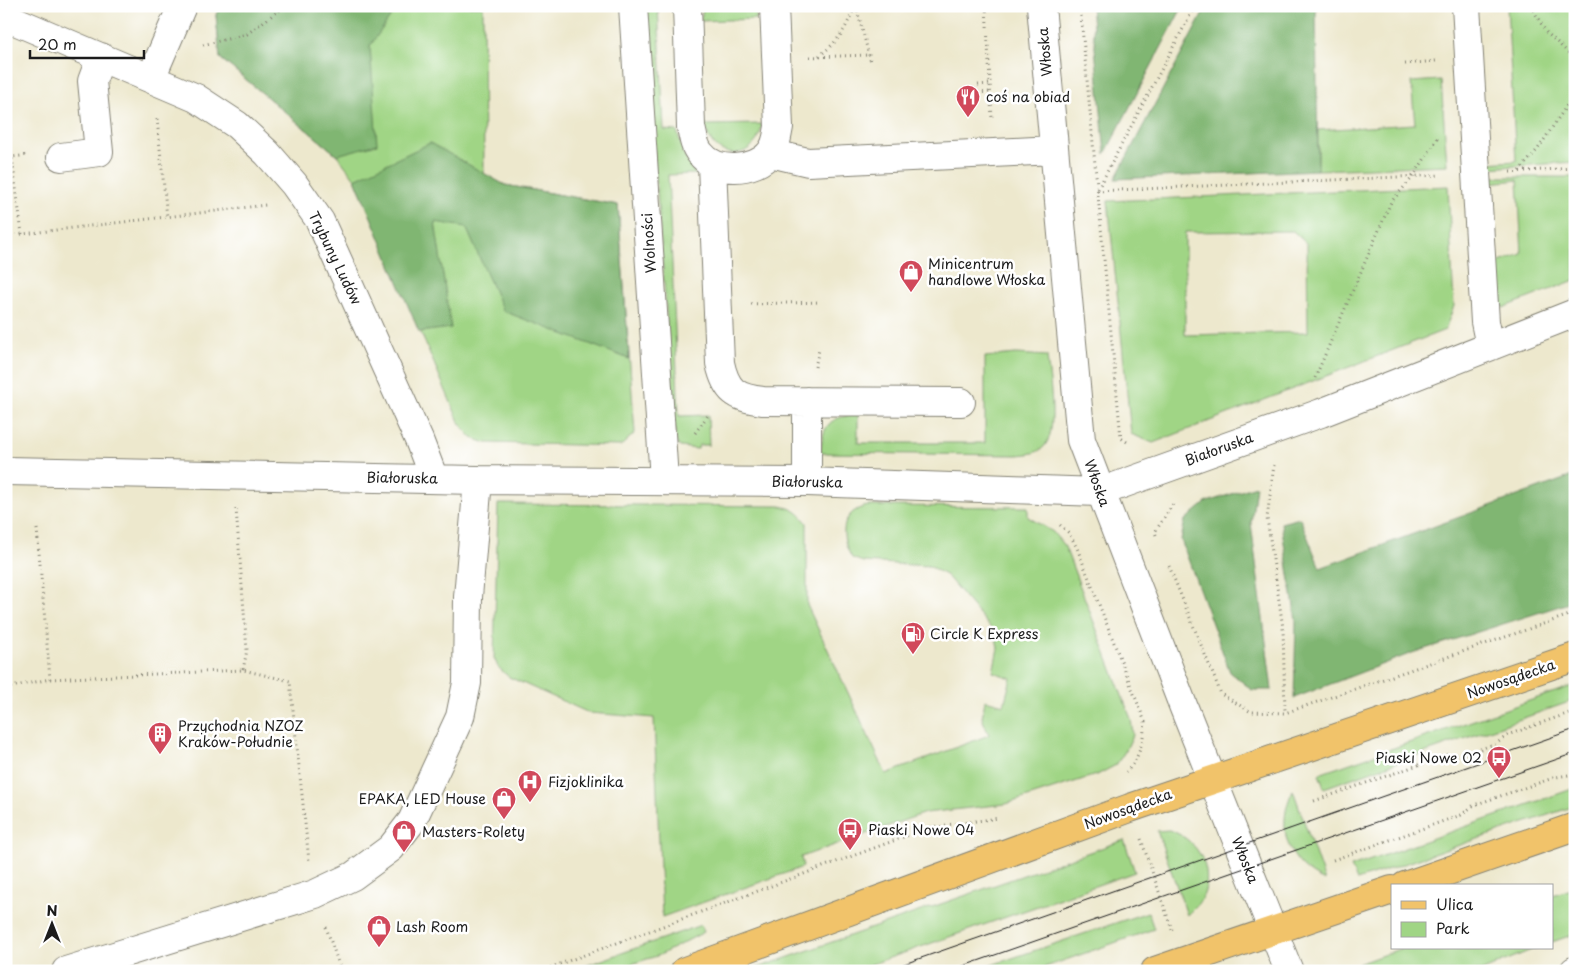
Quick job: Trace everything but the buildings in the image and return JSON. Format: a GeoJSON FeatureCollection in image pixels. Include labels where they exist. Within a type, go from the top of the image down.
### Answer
{"type":"FeatureCollection","features":[{"type":"Feature","properties":{"kind":"main road","name":"Nowosądecka"},"geometry":{"type":"LineString","coordinates":[[685,971],[1213,779],[1575,657]]}},
{"type":"Feature","properties":{"kind":"main road"},"geometry":{"type":"LineString","coordinates":[[1411,884],[1575,826]]}},
{"type":"Feature","properties":{"kind":"main road"},"geometry":{"type":"LineString","coordinates":[[1155,971],[1391,890]]}},
{"type":"Feature","properties":{"kind":"street"},"geometry":{"type":"LineString","coordinates":[[156,66],[182,6]]}},
{"type":"Feature","properties":{"kind":"street","name":"Wolności"},"geometry":{"type":"LineString","coordinates":[[633,6],[664,480]]}},
{"type":"Feature","properties":{"kind":"street"},"geometry":{"type":"LineString","coordinates":[[687,6],[691,127],[694,142],[700,155],[712,164],[729,168],[746,167],[760,162],[770,153],[777,141],[774,6]]}},
{"type":"Feature","properties":{"kind":"street","name":"Włoska"},"geometry":{"type":"LineString","coordinates":[[1041,6],[1082,440],[1100,492],[1289,971]]}},
{"type":"Feature","properties":{"kind":"street"},"geometry":{"type":"LineString","coordinates":[[1466,6],[1485,322],[1490,346]]}},
{"type":"Feature","properties":{"kind":"street","name":"Trybuny Ludów"},"geometry":{"type":"LineString","coordinates":[[6,17],[101,57],[156,66],[196,98],[237,125],[267,153],[294,184],[320,221],[419,440],[434,479]]}},
{"type":"Feature","properties":{"kind":"street"},"geometry":{"type":"LineString","coordinates":[[61,156],[99,152],[92,81],[101,57]]}},
{"type":"Feature","properties":{"kind":"street"},"geometry":{"type":"LineString","coordinates":[[770,153],[808,162],[1054,150]]}},
{"type":"Feature","properties":{"kind":"street"},"geometry":{"type":"LineString","coordinates":[[712,164],[720,363],[723,377],[729,388],[739,396],[751,400],[961,402]]}},
{"type":"Feature","properties":{"kind":"street","name":"Białoruska"},"geometry":{"type":"LineString","coordinates":[[6,471],[478,480],[807,482],[1100,492],[1322,414],[1575,312]]}},
{"type":"Feature","properties":{"kind":"street"},"geometry":{"type":"LineString","coordinates":[[807,401],[807,482]]}},
{"type":"Feature","properties":{"kind":"street"},"geometry":{"type":"LineString","coordinates":[[66,971],[315,894],[352,876],[390,848],[412,822],[460,717],[468,678],[468,598],[478,480]]}},
{"type":"Feature","properties":{"kind":"path"},"geometry":{"type":"LineString","coordinates":[[156,66],[247,34],[285,6]]}},
{"type":"Feature","properties":{"kind":"path"},"geometry":{"type":"LineString","coordinates":[[856,6],[871,63]]}},
{"type":"Feature","properties":{"kind":"path"},"geometry":{"type":"LineString","coordinates":[[819,56],[835,44],[856,6]]}},
{"type":"Feature","properties":{"kind":"path"},"geometry":{"type":"LineString","coordinates":[[986,6],[992,116]]}},
{"type":"Feature","properties":{"kind":"path"},"geometry":{"type":"LineString","coordinates":[[1080,6],[1121,438],[1129,444],[1138,446]]}},
{"type":"Feature","properties":{"kind":"path"},"geometry":{"type":"LineString","coordinates":[[1098,191],[1195,6]]}},
{"type":"Feature","properties":{"kind":"path"},"geometry":{"type":"LineString","coordinates":[[1531,6],[1546,32],[1575,59]]}},
{"type":"Feature","properties":{"kind":"path"},"geometry":{"type":"LineString","coordinates":[[805,57],[869,55]]}},
{"type":"Feature","properties":{"kind":"path"},"geometry":{"type":"LineString","coordinates":[[1405,64],[1442,61]]}},
{"type":"Feature","properties":{"kind":"path"},"geometry":{"type":"LineString","coordinates":[[978,85],[990,84]]}},
{"type":"Feature","properties":{"kind":"path"},"geometry":{"type":"LineString","coordinates":[[978,93],[990,92]]}},
{"type":"Feature","properties":{"kind":"path"},"geometry":{"type":"LineString","coordinates":[[1519,171],[1538,149],[1575,93]]}},
{"type":"Feature","properties":{"kind":"path"},"geometry":{"type":"LineString","coordinates":[[157,118],[166,217]]}},
{"type":"Feature","properties":{"kind":"path"},"geometry":{"type":"LineString","coordinates":[[1312,385],[1391,202],[1413,177],[1444,129]]}},
{"type":"Feature","properties":{"kind":"path"},"geometry":{"type":"LineString","coordinates":[[1098,191],[1575,168]]}},
{"type":"Feature","properties":{"kind":"path"},"geometry":{"type":"LineString","coordinates":[[15,184],[22,234]]}},
{"type":"Feature","properties":{"kind":"path"},"geometry":{"type":"LineString","coordinates":[[6,236],[268,205]]}},
{"type":"Feature","properties":{"kind":"path"},"geometry":{"type":"LineString","coordinates":[[718,305],[822,302]]}},
{"type":"Feature","properties":{"kind":"path"},"geometry":{"type":"LineString","coordinates":[[688,440],[729,388]]}},
{"type":"Feature","properties":{"kind":"path"},"geometry":{"type":"LineString","coordinates":[[1266,463],[1274,460],[1267,518],[1283,628],[1285,713]]}},
{"type":"Feature","properties":{"kind":"path"},"geometry":{"type":"LineString","coordinates":[[1043,490],[1043,514],[1069,533],[1077,548],[1145,722],[1142,745],[1132,766],[1120,779]]}},
{"type":"Feature","properties":{"kind":"path"},"geometry":{"type":"LineString","coordinates":[[1158,541],[1155,532],[1178,496]]}},
{"type":"Feature","properties":{"kind":"path"},"geometry":{"type":"LineString","coordinates":[[236,509],[247,650],[242,670]]}},
{"type":"Feature","properties":{"kind":"path"},"geometry":{"type":"LineString","coordinates":[[37,529],[50,679]]}},
{"type":"Feature","properties":{"kind":"path"},"geometry":{"type":"LineString","coordinates":[[1166,558],[1221,694],[1251,712],[1285,713],[1575,612]]}},
{"type":"Feature","properties":{"kind":"path"},"geometry":{"type":"LineString","coordinates":[[6,688],[50,679],[242,670],[290,681],[310,873],[315,894],[341,971]]}},
{"type":"Feature","properties":{"kind":"path"},"geometry":{"type":"LineString","coordinates":[[1314,801],[1447,756],[1464,756],[1497,743],[1510,734],[1575,711]]}},
{"type":"Feature","properties":{"kind":"path"},"geometry":{"type":"LineString","coordinates":[[1333,860],[1461,815],[1474,805],[1556,777],[1575,774]]}},
{"type":"Feature","properties":{"kind":"path"},"geometry":{"type":"LineString","coordinates":[[541,971],[931,827],[1004,817]]}},
{"type":"Feature","properties":{"kind":"path"},"geometry":{"type":"LineString","coordinates":[[1140,835],[1170,924]]}},
{"type":"Feature","properties":{"kind":"green space"},"geometry":{"type":"Polygon","coordinates":[[[220,6],[483,6],[484,174],[505,185],[618,205],[635,433],[621,446],[486,443],[472,438],[460,424],[355,179],[337,155],[220,58],[216,15],[220,6]]]}},
{"type":"Feature","properties":{"kind":"green space"},"geometry":{"type":"Polygon","coordinates":[[[220,6],[398,6],[370,46],[377,144],[337,155],[220,58],[216,15],[220,6]]]}},
{"type":"Feature","properties":{"kind":"green space"},"geometry":{"type":"Polygon","coordinates":[[[643,6],[658,6],[664,130],[677,131],[685,157],[696,174],[668,175],[679,416],[708,415],[709,445],[699,445],[698,449],[680,447],[676,442],[643,6]]]}},
{"type":"Feature","properties":{"kind":"green space"},"geometry":{"type":"Polygon","coordinates":[[[704,6],[754,6],[757,19],[700,21],[704,6]]]}},
{"type":"Feature","properties":{"kind":"green space"},"geometry":{"type":"Polygon","coordinates":[[[1091,6],[1183,6],[1105,154],[1091,6]]]}},
{"type":"Feature","properties":{"kind":"green space"},"geometry":{"type":"Polygon","coordinates":[[[1207,6],[1316,6],[1318,170],[1115,179],[1207,6]]]}},
{"type":"Feature","properties":{"kind":"green space"},"geometry":{"type":"Polygon","coordinates":[[[1507,6],[1575,6],[1575,162],[1487,168],[1487,163],[1516,161],[1507,6]]]}},
{"type":"Feature","properties":{"kind":"green space"},"geometry":{"type":"Polygon","coordinates":[[[1441,80],[1447,165],[1318,170],[1318,130],[1415,124],[1411,82],[1441,80]]]}},
{"type":"Feature","properties":{"kind":"green space"},"geometry":{"type":"Polygon","coordinates":[[[762,124],[759,137],[752,146],[744,151],[735,153],[725,152],[716,147],[709,138],[705,125],[762,124]]]}},
{"type":"Feature","properties":{"kind":"green space"},"geometry":{"type":"Polygon","coordinates":[[[430,143],[505,185],[618,205],[629,359],[503,311],[466,227],[435,222],[451,328],[419,332],[355,179],[430,143]]]}},
{"type":"Feature","properties":{"kind":"green space"},"geometry":{"type":"Polygon","coordinates":[[[1489,177],[1575,177],[1575,280],[1503,308],[1497,295],[1494,264],[1522,254],[1518,180],[1489,183],[1489,177]]]}},
{"type":"Feature","properties":{"kind":"green space"},"geometry":{"type":"Polygon","coordinates":[[[1448,186],[1454,306],[1445,330],[1153,443],[1131,434],[1108,201],[1448,186]],[[1293,231],[1185,232],[1185,335],[1308,332],[1307,244],[1293,231]]]}},
{"type":"Feature","properties":{"kind":"green space"},"geometry":{"type":"Polygon","coordinates":[[[1016,354],[1047,356],[1052,401],[1052,426],[1046,444],[1037,452],[1018,455],[821,453],[823,435],[829,424],[841,417],[858,414],[858,443],[985,443],[985,357],[1016,354]]]}},
{"type":"Feature","properties":{"kind":"green space"},"geometry":{"type":"Polygon","coordinates":[[[1575,475],[1575,601],[1412,653],[1294,698],[1296,620],[1281,523],[1300,518],[1320,568],[1575,475]]]}},
{"type":"Feature","properties":{"kind":"green space"},"geometry":{"type":"Polygon","coordinates":[[[1256,486],[1251,523],[1272,690],[1252,690],[1230,672],[1181,540],[1185,520],[1207,502],[1256,486]]]}},
{"type":"Feature","properties":{"kind":"green space"},"geometry":{"type":"Polygon","coordinates":[[[498,504],[780,506],[795,511],[807,523],[807,605],[886,774],[989,735],[982,718],[985,700],[1004,705],[1011,678],[993,672],[998,648],[996,637],[990,627],[947,576],[929,566],[863,562],[852,558],[845,541],[844,533],[847,519],[852,513],[868,506],[1028,507],[1028,517],[1053,532],[1065,547],[1131,719],[1133,735],[1116,765],[1099,774],[1006,804],[925,813],[801,857],[803,867],[662,917],[654,718],[589,713],[509,677],[498,667],[494,658],[498,504]]]}},
{"type":"Feature","properties":{"kind":"green space"},"geometry":{"type":"Polygon","coordinates":[[[1575,685],[1575,700],[1324,788],[1319,774],[1575,685]]]}},
{"type":"Feature","properties":{"kind":"green space"},"geometry":{"type":"Polygon","coordinates":[[[1575,788],[1575,806],[1357,880],[1351,867],[1575,788]]]}},
{"type":"Feature","properties":{"kind":"green space"},"geometry":{"type":"Polygon","coordinates":[[[1293,790],[1325,881],[1301,865],[1293,855],[1288,843],[1285,831],[1285,818],[1293,790]]]}},
{"type":"Feature","properties":{"kind":"green space"},"geometry":{"type":"Polygon","coordinates":[[[1169,830],[1187,839],[1194,846],[1204,862],[1206,871],[1207,881],[1204,895],[1187,915],[1157,831],[1169,830]]]}},
{"type":"Feature","properties":{"kind":"green space"},"geometry":{"type":"Polygon","coordinates":[[[1124,840],[1135,872],[852,971],[749,971],[1124,840]]]}},
{"type":"Feature","properties":{"kind":"green space"},"geometry":{"type":"Polygon","coordinates":[[[1575,888],[1575,934],[1554,941],[1554,894],[1575,888]]]}},
{"type":"Feature","properties":{"kind":"green space"},"geometry":{"type":"Polygon","coordinates":[[[1148,912],[1154,929],[1034,971],[974,971],[1148,912]]]}},
{"type":"Feature","properties":{"kind":"green space"},"geometry":{"type":"Polygon","coordinates":[[[701,925],[704,932],[660,955],[609,971],[571,971],[701,925]]]}},
{"type":"Feature","properties":{"kind":"green space"},"geometry":{"type":"Polygon","coordinates":[[[1396,950],[1531,950],[1481,971],[1357,971],[1358,964],[1396,950]]]}},
{"type":"Feature","properties":{"kind":"tram line"},"geometry":{"type":"LineString","coordinates":[[884,971],[1575,729]]}},
{"type":"Feature","properties":{"kind":"tram line"},"geometry":{"type":"LineString","coordinates":[[949,971],[1575,753]]}},
{"type":"Feature","properties":{"kind":"place","name":"coś na obiad"},"geometry":{"type":"Point","coordinates":[968,118]}},
{"type":"Feature","properties":{"kind":"place","name":"Minicentrum handlowe Włoska"},"geometry":{"type":"Point","coordinates":[911,293]}},
{"type":"Feature","properties":{"kind":"place","name":"Circle K Express"},"geometry":{"type":"Point","coordinates":[913,655]}},
{"type":"Feature","properties":{"kind":"place","name":"Przychodnia NZOZ Kraków-Południe"},"geometry":{"type":"Point","coordinates":[160,755]}},
{"type":"Feature","properties":{"kind":"place","name":"Piaski Nowe 02"},"geometry":{"type":"Point","coordinates":[1499,779]}},
{"type":"Feature","properties":{"kind":"place","name":"Fizjoklinika"},"geometry":{"type":"Point","coordinates":[530,803]}},
{"type":"Feature","properties":{"kind":"place","name":"EPAKA, LED House"},"geometry":{"type":"Point","coordinates":[504,820]}},
{"type":"Feature","properties":{"kind":"place","name":"Piaski Nowe 04"},"geometry":{"type":"Point","coordinates":[850,851]}},
{"type":"Feature","properties":{"kind":"place","name":"Masters-Rolety"},"geometry":{"type":"Point","coordinates":[404,853]}},
{"type":"Feature","properties":{"kind":"place","name":"Lash Room"},"geometry":{"type":"Point","coordinates":[379,948]}}]}
